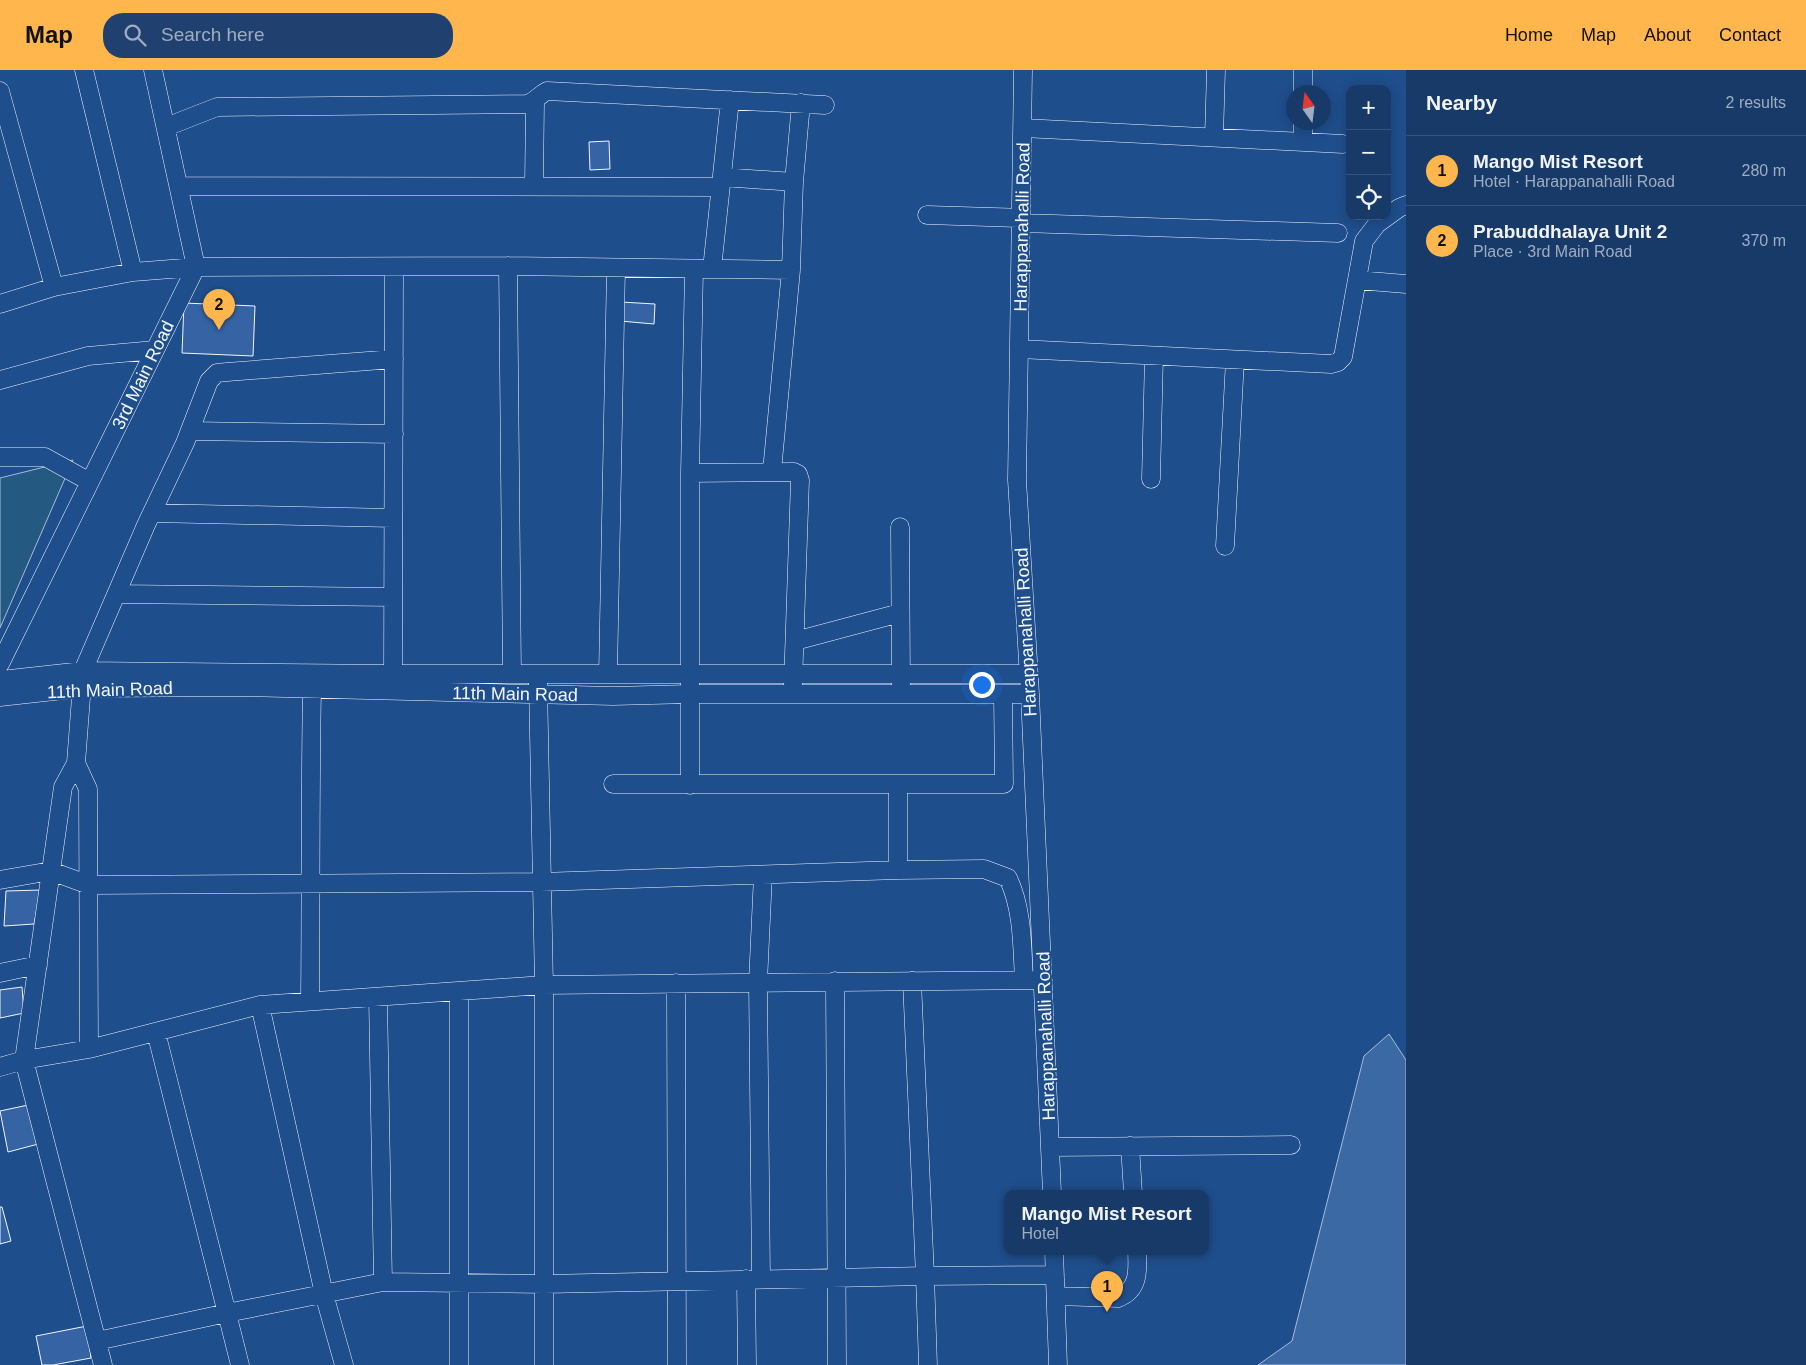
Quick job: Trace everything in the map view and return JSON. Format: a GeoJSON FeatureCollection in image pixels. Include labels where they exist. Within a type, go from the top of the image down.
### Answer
{"type":"FeatureCollection","features":[{"type":"Feature","properties":{"kind":"street"},"geometry":{"type":"LineString","coordinates":[[84,70],[133,272]]}},
{"type":"Feature","properties":{"kind":"street"},"geometry":{"type":"LineString","coordinates":[[152,70],[196,267]]}},
{"type":"Feature","properties":{"kind":"street","name":"Harappanahalli Road"},"geometry":{"type":"LineString","coordinates":[[1023,70],[1017,480],[1030,694],[1052,1190]]}},
{"type":"Feature","properties":{"kind":"street"},"geometry":{"type":"LineString","coordinates":[[1214,137],[1216,70]]}},
{"type":"Feature","properties":{"kind":"street"},"geometry":{"type":"LineString","coordinates":[[1303,70],[1303,85]]}},
{"type":"Feature","properties":{"kind":"street"},"geometry":{"type":"LineString","coordinates":[[0,91],[54,287]]}},
{"type":"Feature","properties":{"kind":"street"},"geometry":{"type":"LineString","coordinates":[[534,186],[535,102],[540,94],[547,91],[824,105]]}},
{"type":"Feature","properties":{"kind":"street"},"geometry":{"type":"LineString","coordinates":[[712,269],[730,100]]}},
{"type":"Feature","properties":{"kind":"street"},"geometry":{"type":"LineString","coordinates":[[166,127],[217,107],[528,104],[535,102]]}},
{"type":"Feature","properties":{"kind":"street"},"geometry":{"type":"LineString","coordinates":[[772,471],[791,270],[794,182],[801,103]]}},
{"type":"Feature","properties":{"kind":"street"},"geometry":{"type":"LineString","coordinates":[[1023,128],[1343,144]]}},
{"type":"Feature","properties":{"kind":"street"},"geometry":{"type":"LineString","coordinates":[[1303,130],[1303,142]]}},
{"type":"Feature","properties":{"kind":"street"},"geometry":{"type":"LineString","coordinates":[[179,186],[534,186],[794,182]]}},
{"type":"Feature","properties":{"kind":"street"},"geometry":{"type":"LineString","coordinates":[[1019,349],[1331,364],[1338,362],[1343,357],[1364,241],[1377,224],[1406,205]]}},
{"type":"Feature","properties":{"kind":"street"},"geometry":{"type":"LineString","coordinates":[[927,215],[1338,234]]}},
{"type":"Feature","properties":{"kind":"street"},"geometry":{"type":"LineString","coordinates":[[0,304],[54,287],[133,272],[196,267],[394,268],[508,266],[791,270]]}},
{"type":"Feature","properties":{"kind":"street"},"geometry":{"type":"LineString","coordinates":[[508,266],[512,674]]}},
{"type":"Feature","properties":{"kind":"street","name":"3rd Main Road"},"geometry":{"type":"LineString","coordinates":[[0,664],[196,267]]}},
{"type":"Feature","properties":{"kind":"street"},"geometry":{"type":"LineString","coordinates":[[393,683],[394,268]]}},
{"type":"Feature","properties":{"kind":"street"},"geometry":{"type":"LineString","coordinates":[[608,674],[616,268]]}},
{"type":"Feature","properties":{"kind":"street"},"geometry":{"type":"LineString","coordinates":[[690,785],[690,473],[694,268]]}},
{"type":"Feature","properties":{"kind":"street"},"geometry":{"type":"LineString","coordinates":[[1357,280],[1406,284]]}},
{"type":"Feature","properties":{"kind":"street"},"geometry":{"type":"LineString","coordinates":[[0,380],[88,356],[155,350]]}},
{"type":"Feature","properties":{"kind":"street"},"geometry":{"type":"LineString","coordinates":[[1151,479],[1154,356]]}},
{"type":"Feature","properties":{"kind":"street"},"geometry":{"type":"LineString","coordinates":[[103,1365],[24,1060],[63,787],[76,763],[82,680],[116,594],[190,430],[209,381],[217,373],[394,359]]}},
{"type":"Feature","properties":{"kind":"street"},"geometry":{"type":"LineString","coordinates":[[1225,546],[1235,360]]}},
{"type":"Feature","properties":{"kind":"street"},"geometry":{"type":"LineString","coordinates":[[190,430],[394,434]]}},
{"type":"Feature","properties":{"kind":"street"},"geometry":{"type":"LineString","coordinates":[[0,457],[45,457],[90,482]]}},
{"type":"Feature","properties":{"kind":"street"},"geometry":{"type":"LineString","coordinates":[[690,473],[772,471],[794,472],[798,474],[800,480],[792,694]]}},
{"type":"Feature","properties":{"kind":"street"},"geometry":{"type":"LineString","coordinates":[[152,513],[393,518]]}},
{"type":"Feature","properties":{"kind":"street"},"geometry":{"type":"LineString","coordinates":[[900,527],[900,674],[903,694]]}},
{"type":"Feature","properties":{"kind":"street"},"geometry":{"type":"LineString","coordinates":[[116,594],[393,597]]}},
{"type":"Feature","properties":{"kind":"street"},"geometry":{"type":"LineString","coordinates":[[795,641],[900,613]]}},
{"type":"Feature","properties":{"kind":"street","name":"11th Main Road"},"geometry":{"type":"LineString","coordinates":[[0,697],[82,680],[312,690],[512,674],[1029,674]]}},
{"type":"Feature","properties":{"kind":"street"},"geometry":{"type":"LineString","coordinates":[[538,675],[544,985],[544,1365]]}},
{"type":"Feature","properties":{"kind":"street","name":"11th Main Road"},"geometry":{"type":"LineString","coordinates":[[0,680],[393,683],[537,694],[613,696],[690,694],[1030,694]]}},
{"type":"Feature","properties":{"kind":"street"},"geometry":{"type":"LineString","coordinates":[[310,1001],[312,690]]}},
{"type":"Feature","properties":{"kind":"street"},"geometry":{"type":"LineString","coordinates":[[614,784],[1004,784],[1003,694]]}},
{"type":"Feature","properties":{"kind":"street"},"geometry":{"type":"LineString","coordinates":[[76,763],[88,790],[89,1049]]}},
{"type":"Feature","properties":{"kind":"street"},"geometry":{"type":"LineString","coordinates":[[898,785],[898,870]]}},
{"type":"Feature","properties":{"kind":"street"},"geometry":{"type":"LineString","coordinates":[[0,880],[51,871],[89,885],[541,882],[898,870],[984,869],[1008,878],[1016,894],[1020,918],[1024,980]]}},
{"type":"Feature","properties":{"kind":"street"},"geometry":{"type":"LineString","coordinates":[[748,1365],[753,1279],[758,982],[763,874]]}},
{"type":"Feature","properties":{"kind":"street"},"geometry":{"type":"LineString","coordinates":[[0,973],[38,965]]}},
{"type":"Feature","properties":{"kind":"street"},"geometry":{"type":"LineString","coordinates":[[0,1067],[24,1060],[89,1049],[260,1005],[544,985],[1044,980]]}},
{"type":"Feature","properties":{"kind":"street"},"geometry":{"type":"LineString","coordinates":[[835,981],[837,1365]]}},
{"type":"Feature","properties":{"kind":"street"},"geometry":{"type":"LineString","coordinates":[[912,981],[928,1365]]}},
{"type":"Feature","properties":{"kind":"street"},"geometry":{"type":"LineString","coordinates":[[676,983],[677,1365]]}},
{"type":"Feature","properties":{"kind":"street"},"geometry":{"type":"LineString","coordinates":[[458,991],[459,1365]]}},
{"type":"Feature","properties":{"kind":"street"},"geometry":{"type":"LineString","coordinates":[[378,997],[384,1282]]}},
{"type":"Feature","properties":{"kind":"street"},"geometry":{"type":"LineString","coordinates":[[260,1005],[324,1294],[344,1365]]}},
{"type":"Feature","properties":{"kind":"street"},"geometry":{"type":"LineString","coordinates":[[156,1032],[240,1365]]}},
{"type":"Feature","properties":{"kind":"street"},"geometry":{"type":"LineString","coordinates":[[1050,1147],[1291,1145]]}},
{"type":"Feature","properties":{"kind":"street"},"geometry":{"type":"LineString","coordinates":[[1130,1146],[1133,1190]]}},
{"type":"Feature","properties":{"kind":"street"},"geometry":{"type":"LineString","coordinates":[[1054,1255],[1058,1365]]}},
{"type":"Feature","properties":{"kind":"street"},"geometry":{"type":"LineString","coordinates":[[1056,1296],[1118,1298],[1127,1294],[1135,1284],[1137,1255]]}},
{"type":"Feature","properties":{"kind":"street"},"geometry":{"type":"LineString","coordinates":[[97,1341],[384,1282],[544,1284],[836,1277],[1055,1275]]}},
{"type":"Feature","properties":{"kind":"shaded area"},"geometry":{"type":"Polygon","coordinates":[[[73,460],[0,628],[0,478],[73,460]]]}},
{"type":"Feature","properties":{"kind":"shaded area"},"geometry":{"type":"Polygon","coordinates":[[[1389,1034],[1406,1060],[1406,1365],[1258,1365],[1292,1341],[1364,1056],[1389,1034]]]}},
{"type":"Feature","properties":{"kind":"building"},"geometry":{"type":"Polygon","coordinates":[[[609,141],[610,169],[590,170],[589,142],[609,141]]]}},
{"type":"Feature","properties":{"kind":"building"},"geometry":{"type":"Polygon","coordinates":[[[621,302],[655,304],[654,324],[620,321],[621,302]]]}},
{"type":"Feature","properties":{"kind":"building"},"geometry":{"type":"Polygon","coordinates":[[[184,303],[255,306],[253,356],[182,353],[184,303]]]}},
{"type":"Feature","properties":{"kind":"building"},"geometry":{"type":"Polygon","coordinates":[[[41,890],[34,924],[4,926],[6,891],[41,890]]]}},
{"type":"Feature","properties":{"kind":"building"},"geometry":{"type":"Polygon","coordinates":[[[22,987],[24,1013],[0,1018],[0,990],[22,987]]]}},
{"type":"Feature","properties":{"kind":"building"},"geometry":{"type":"Polygon","coordinates":[[[33,1104],[42,1143],[8,1152],[0,1111],[33,1104]]]}},
{"type":"Feature","properties":{"kind":"building"},"geometry":{"type":"Polygon","coordinates":[[[0,1207],[2,1207],[11,1241],[0,1244],[0,1207]]]}},
{"type":"Feature","properties":{"kind":"building"},"geometry":{"type":"Polygon","coordinates":[[[87,1326],[91,1358],[53,1365],[42,1365],[36,1336],[87,1326]]]}},
{"type":"Feature","properties":{"kind":"place","name":"Prabuddhalaya Unit 2"},"geometry":{"type":"Point","coordinates":[219,330]}},
{"type":"Feature","properties":{"kind":"place","name":"Mango Mist Resort"},"geometry":{"type":"Point","coordinates":[1107,1312]}}]}
